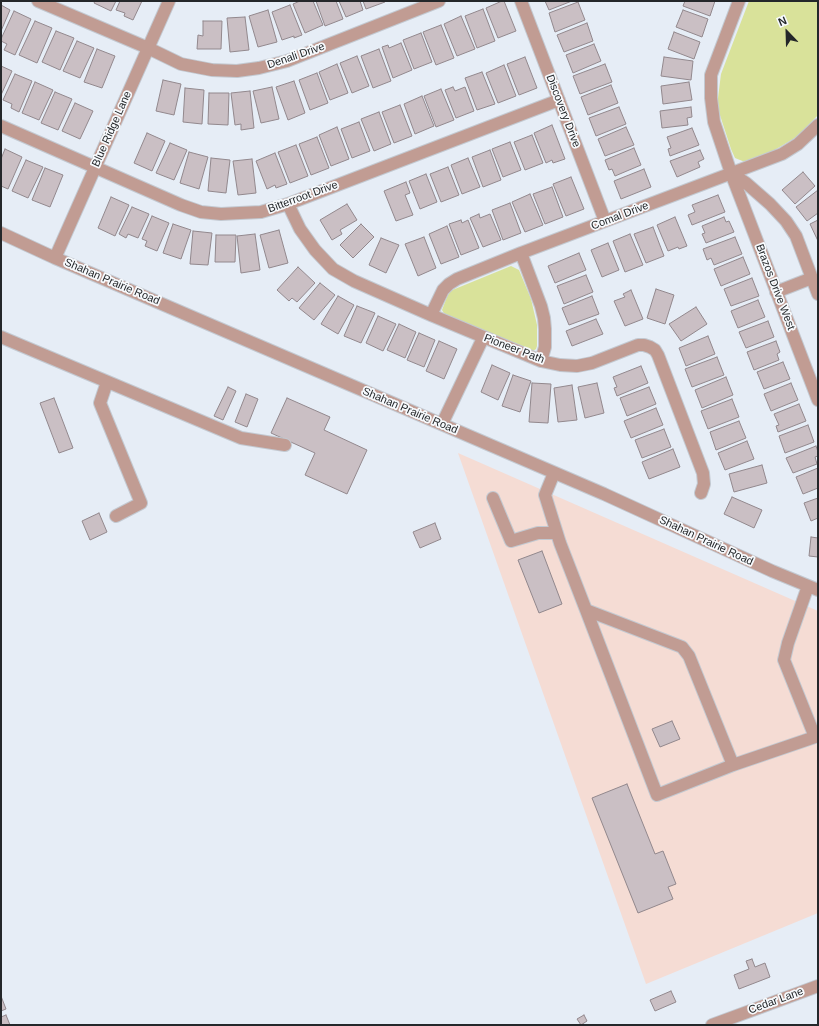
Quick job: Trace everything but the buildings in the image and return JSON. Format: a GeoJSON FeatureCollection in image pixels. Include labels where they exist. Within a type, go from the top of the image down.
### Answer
{"type":"FeatureCollection","features":[{"type":"Feature","properties":{"kind":"street","name":"Denali Drive"},"geometry":{"type":"LineString","coordinates":[[38,1],[148,48],[181,64],[212,70],[237,71],[259,68],[287,61],[439,1]]}},
{"type":"Feature","properties":{"kind":"street","name":"Blue Ridge Lane"},"geometry":{"type":"LineString","coordinates":[[55,258],[169,1]]}},
{"type":"Feature","properties":{"kind":"street","name":"Discovery Drive"},"geometry":{"type":"LineString","coordinates":[[521,1],[605,221]]}},
{"type":"Feature","properties":{"kind":"street","name":"Brazos Drive West"},"geometry":{"type":"LineString","coordinates":[[739,1],[711,75],[711,98],[714,122],[731,173],[818,399]]}},
{"type":"Feature","properties":{"kind":"street","name":"Bitterroot Drive"},"geometry":{"type":"LineString","coordinates":[[1,126],[181,205],[201,212],[221,214],[261,212],[288,204],[352,178],[559,100]]}},
{"type":"Feature","properties":{"kind":"street","name":"Comal Drive"},"geometry":{"type":"LineString","coordinates":[[431,315],[443,290],[457,279],[521,253],[782,154],[798,144],[818,125]]}},
{"type":"Feature","properties":{"kind":"street"},"geometry":{"type":"LineString","coordinates":[[731,173],[746,183],[770,204],[786,221],[796,236],[818,294]]}},
{"type":"Feature","properties":{"kind":"street","name":"Pioneer Path"},"geometry":{"type":"LineString","coordinates":[[288,204],[300,229],[315,250],[333,269],[354,281],[483,338],[541,361],[560,365],[576,366],[592,363],[638,345],[644,345],[655,350],[703,473],[704,484],[701,493]]}},
{"type":"Feature","properties":{"kind":"street","name":"Shahan Prairie Road"},"geometry":{"type":"LineString","coordinates":[[1,233],[55,258],[554,472],[772,571],[813,588]]}},
{"type":"Feature","properties":{"kind":"street"},"geometry":{"type":"LineString","coordinates":[[521,253],[544,318],[546,329],[545,347],[541,361]]}},
{"type":"Feature","properties":{"kind":"street"},"geometry":{"type":"LineString","coordinates":[[776,292],[812,278]]}},
{"type":"Feature","properties":{"kind":"street"},"geometry":{"type":"LineString","coordinates":[[1,337],[241,438],[284,445]]}},
{"type":"Feature","properties":{"kind":"street"},"geometry":{"type":"LineString","coordinates":[[442,424],[483,338]]}},
{"type":"Feature","properties":{"kind":"street"},"geometry":{"type":"LineString","coordinates":[[107,382],[100,403],[141,503],[116,516]]}},
{"type":"Feature","properties":{"kind":"street"},"geometry":{"type":"LineString","coordinates":[[554,472],[545,495],[557,533],[657,795],[733,765],[817,741],[784,660],[788,643],[813,588]]}},
{"type":"Feature","properties":{"kind":"street"},"geometry":{"type":"LineString","coordinates":[[493,498],[511,541],[538,534],[557,533]]}},
{"type":"Feature","properties":{"kind":"street"},"geometry":{"type":"LineString","coordinates":[[586,610],[682,647],[689,656],[733,765]]}},
{"type":"Feature","properties":{"kind":"street","name":"Cedar Lane"},"geometry":{"type":"LineString","coordinates":[[712,1025],[818,986]]}},
{"type":"Feature","properties":{"kind":"shaded area"},"geometry":{"type":"Polygon","coordinates":[[[458,453],[818,611],[818,913],[646,984],[458,453]]]}},
{"type":"Feature","properties":{"kind":"green space"},"geometry":{"type":"Polygon","coordinates":[[[749,1],[818,1],[818,115],[798,136],[773,151],[745,162],[735,158],[717,106],[721,74],[749,1]]]}},
{"type":"Feature","properties":{"kind":"green space"},"geometry":{"type":"Polygon","coordinates":[[[511,266],[519,270],[531,299],[537,325],[537,346],[536,349],[530,353],[445,315],[442,310],[450,291],[511,266]]]}}]}
